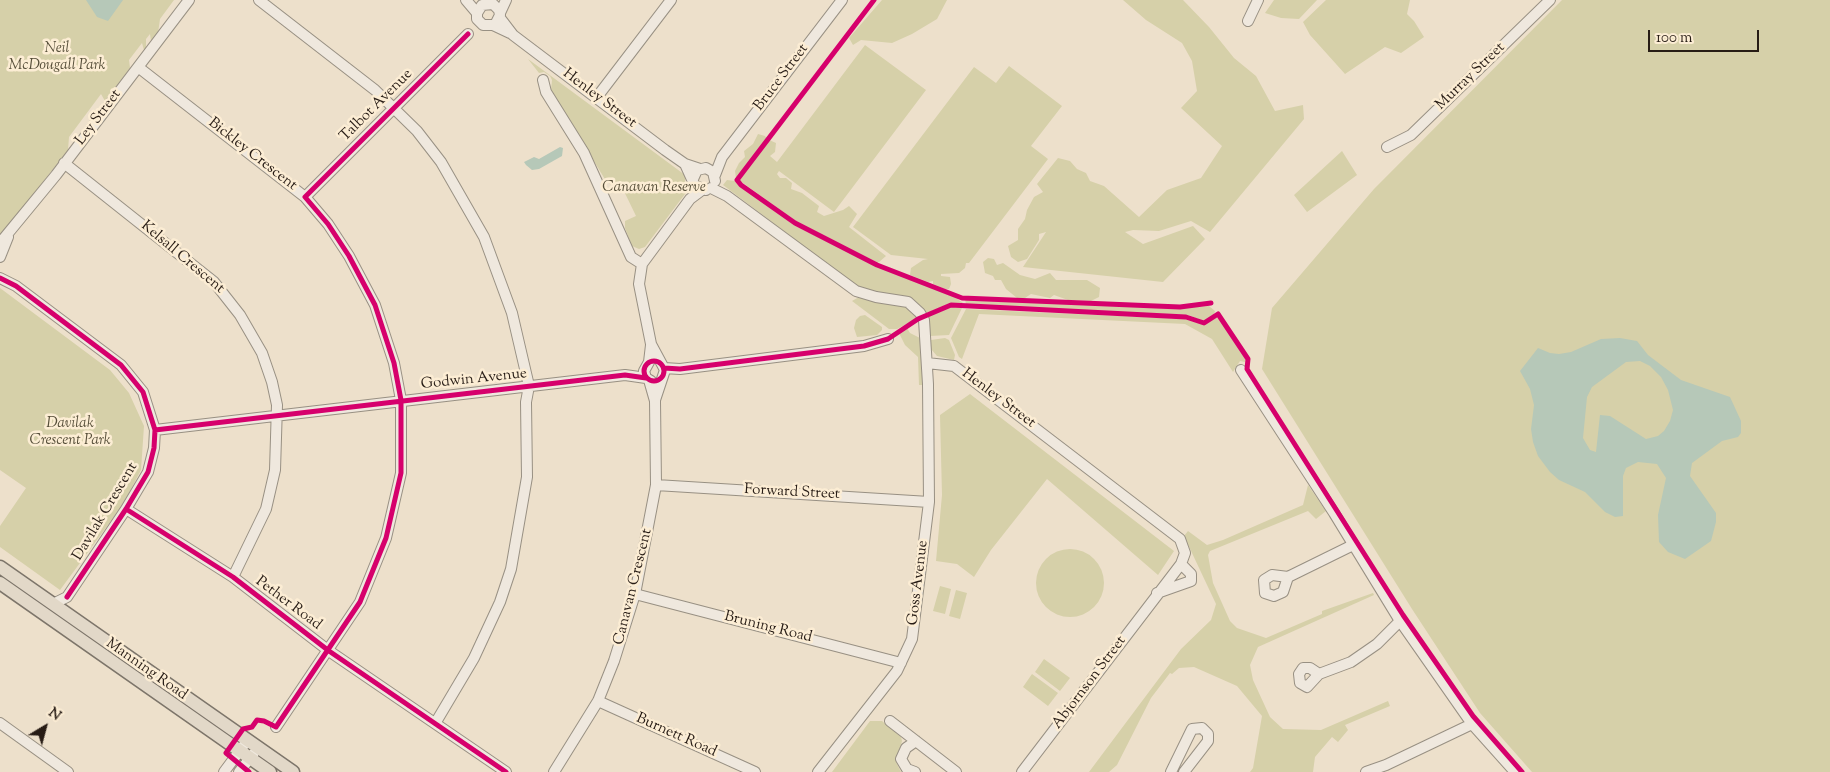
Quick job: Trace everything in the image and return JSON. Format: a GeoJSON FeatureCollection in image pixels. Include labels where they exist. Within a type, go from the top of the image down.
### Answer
{"type":"FeatureCollection","features":[{"type":"Feature","properties":{"kind":"main road","name":"Manning Road"},"geometry":{"type":"LineString","coordinates":[[0,567],[249,749],[270,772]]}},
{"type":"Feature","properties":{"kind":"main road","name":"Manning Road"},"geometry":{"type":"LineString","coordinates":[[0,583],[249,749],[292,772]]}},
{"type":"Feature","properties":{"kind":"street","name":"Ley Street"},"geometry":{"type":"LineString","coordinates":[[0,243],[8,236],[64,164],[189,0]]}},
{"type":"Feature","properties":{"kind":"street"},"geometry":{"type":"LineString","coordinates":[[259,0],[394,106],[441,162],[484,236],[512,313],[529,386],[526,402],[527,478],[512,569],[500,602],[474,658],[436,722]]}},
{"type":"Feature","properties":{"kind":"street","name":"Henley Street"},"geometry":{"type":"LineString","coordinates":[[466,0],[497,6],[498,19],[513,34],[686,164],[705,183]]}},
{"type":"Feature","properties":{"kind":"street","name":"Henley Street"},"geometry":{"type":"LineString","coordinates":[[471,0],[486,5]]}},
{"type":"Feature","properties":{"kind":"street"},"geometry":{"type":"LineString","coordinates":[[498,19],[506,0]]}},
{"type":"Feature","properties":{"kind":"street"},"geometry":{"type":"LineString","coordinates":[[597,97],[671,0]]}},
{"type":"Feature","properties":{"kind":"street","name":"Bruce Street"},"geometry":{"type":"LineString","coordinates":[[705,183],[722,157],[842,0]]}},
{"type":"Feature","properties":{"kind":"street"},"geometry":{"type":"LineString","coordinates":[[1248,22],[1258,0]]}},
{"type":"Feature","properties":{"kind":"street","name":"Murray Street"},"geometry":{"type":"LineString","coordinates":[[1387,147],[1411,135],[1550,0]]}},
{"type":"Feature","properties":{"kind":"street","name":"Henley Street"},"geometry":{"type":"LineString","coordinates":[[486,5],[478,20],[483,26],[498,19]]}},
{"type":"Feature","properties":{"kind":"street","name":"Talbot Avenue"},"geometry":{"type":"LineString","coordinates":[[305,197],[468,34]]}},
{"type":"Feature","properties":{"kind":"street","name":"Bickley Crescent"},"geometry":{"type":"LineString","coordinates":[[138,67],[305,197],[328,224],[349,256],[375,305],[394,363],[402,400],[401,473],[386,538],[360,602],[329,651],[276,727]]}},
{"type":"Feature","properties":{"kind":"street"},"geometry":{"type":"LineString","coordinates":[[543,80],[546,92],[584,153],[627,250],[643,261]]}},
{"type":"Feature","properties":{"kind":"street","name":"Bruce Street"},"geometry":{"type":"LineString","coordinates":[[703,168],[722,157]]}},
{"type":"Feature","properties":{"kind":"street","name":"Kelsall Crescent"},"geometry":{"type":"LineString","coordinates":[[64,164],[201,271],[223,292],[240,314],[262,353],[273,387],[277,415],[275,470],[266,509],[233,578]]}},
{"type":"Feature","properties":{"kind":"street","name":"Henley Street"},"geometry":{"type":"LineString","coordinates":[[686,164],[703,168],[705,183]]}},
{"type":"Feature","properties":{"kind":"street"},"geometry":{"type":"LineString","coordinates":[[703,168],[694,173],[705,183],[727,196],[856,291],[876,297],[902,300],[916,308],[924,320],[927,363]]}},
{"type":"Feature","properties":{"kind":"street"},"geometry":{"type":"LineString","coordinates":[[705,183],[690,199],[643,261],[639,284],[655,371],[864,346],[888,339]]}},
{"type":"Feature","properties":{"kind":"street","name":"Ley Street"},"geometry":{"type":"LineString","coordinates":[[0,257],[8,236]]}},
{"type":"Feature","properties":{"kind":"street","name":"Davilak Crescent"},"geometry":{"type":"LineString","coordinates":[[0,268],[16,286]]}},
{"type":"Feature","properties":{"kind":"street","name":"Davilak Crescent"},"geometry":{"type":"LineString","coordinates":[[0,278],[16,286],[121,365],[133,377],[143,392],[155,430],[154,448],[148,472],[126,509],[67,597],[53,604]]}},
{"type":"Feature","properties":{"kind":"street","name":"Henley Street"},"geometry":{"type":"LineString","coordinates":[[927,363],[954,366],[1180,539],[1185,553]]}},
{"type":"Feature","properties":{"kind":"street","name":"Goss Avenue"},"geometry":{"type":"LineString","coordinates":[[818,772],[869,710],[901,663],[910,646],[929,502],[927,363]]}},
{"type":"Feature","properties":{"kind":"street"},"geometry":{"type":"LineString","coordinates":[[1241,370],[1400,621],[1472,724],[1515,772]]}},
{"type":"Feature","properties":{"kind":"street","name":"Godwin Avenue"},"geometry":{"type":"LineString","coordinates":[[155,430],[655,371]]}},
{"type":"Feature","properties":{"kind":"street","name":"Canavan Crescent"},"geometry":{"type":"LineString","coordinates":[[554,772],[598,701],[614,661],[635,594],[656,485],[655,371]]}},
{"type":"Feature","properties":{"kind":"street","name":"Forward Street"},"geometry":{"type":"LineString","coordinates":[[656,485],[929,502]]}},
{"type":"Feature","properties":{"kind":"street","name":"Pether Road"},"geometry":{"type":"LineString","coordinates":[[126,509],[233,578],[329,651],[436,722],[506,772]]}},
{"type":"Feature","properties":{"kind":"street"},"geometry":{"type":"LineString","coordinates":[[1288,577],[1353,545]]}},
{"type":"Feature","properties":{"kind":"street","name":"Abjornson Street"},"geometry":{"type":"LineString","coordinates":[[1022,772],[1181,564],[1185,553]]}},
{"type":"Feature","properties":{"kind":"street"},"geometry":{"type":"LineString","coordinates":[[1157,593],[1191,581],[1191,574],[1181,564]]}},
{"type":"Feature","properties":{"kind":"street","name":"Bruning Road"},"geometry":{"type":"LineString","coordinates":[[635,594],[901,663]]}},
{"type":"Feature","properties":{"kind":"street"},"geometry":{"type":"LineString","coordinates":[[67,597],[68,615]]}},
{"type":"Feature","properties":{"kind":"street"},"geometry":{"type":"LineString","coordinates":[[1319,674],[1351,662],[1376,644],[1400,621]]}},
{"type":"Feature","properties":{"kind":"street","name":"Burnett Road"},"geometry":{"type":"LineString","coordinates":[[598,701],[754,772]]}},
{"type":"Feature","properties":{"kind":"street"},"geometry":{"type":"LineString","coordinates":[[890,721],[956,772]]}},
{"type":"Feature","properties":{"kind":"street"},"geometry":{"type":"LineString","coordinates":[[0,723],[68,772]]}},
{"type":"Feature","properties":{"kind":"street"},"geometry":{"type":"LineString","coordinates":[[1366,772],[1385,769],[1472,724]]}},
{"type":"Feature","properties":{"kind":"street"},"geometry":{"type":"LineString","coordinates":[[1171,772],[1192,729],[1202,728],[1208,734],[1208,741],[1184,772]]}},
{"type":"Feature","properties":{"kind":"street"},"geometry":{"type":"LineString","coordinates":[[915,772],[907,769],[900,759],[906,748],[916,741]]}},
{"type":"Feature","properties":{"kind":"street"},"geometry":{"type":"LineString","coordinates":[[224,772],[249,749]]}},
{"type":"Feature","properties":{"kind":"street"},"geometry":{"type":"LineString","coordinates":[[239,772],[249,749]]}},
{"type":"Feature","properties":{"kind":"street","name":"Canavan Crescent"},"geometry":{"type":"LineString","coordinates":[[558,772],[563,760]]}},
{"type":"Feature","properties":{"kind":"green space","name":"Neil McDougall Park"},"geometry":{"type":"Polygon","coordinates":[[[0,0],[174,0],[160,19],[158,33],[151,41],[150,34],[146,39],[146,48],[144,50],[142,43],[129,60],[130,68],[105,101],[101,94],[69,137],[68,150],[0,237],[0,0]]]}},
{"type":"Feature","properties":{"kind":"green space"},"geometry":{"type":"Polygon","coordinates":[[[882,0],[947,0],[937,19],[912,34],[892,43],[861,40],[853,45],[849,38],[882,0]]]}},
{"type":"Feature","properties":{"kind":"green space"},"geometry":{"type":"Polygon","coordinates":[[[1123,0],[1183,0],[1209,27],[1234,58],[1256,76],[1275,111],[1303,105],[1304,119],[1210,232],[1191,221],[1159,231],[1133,230],[1125,232],[1143,244],[1193,226],[1205,239],[1163,282],[1023,267],[1046,232],[1039,234],[1039,240],[1027,259],[1018,262],[1011,257],[1008,246],[1018,240],[1018,229],[1025,219],[1027,210],[1034,197],[1043,192],[1037,184],[1058,158],[1070,161],[1077,169],[1086,173],[1090,181],[1104,186],[1139,217],[1167,190],[1201,178],[1222,146],[1181,108],[1197,91],[1192,61],[1182,43],[1146,20],[1123,0]]]}},
{"type":"Feature","properties":{"kind":"green space"},"geometry":{"type":"Polygon","coordinates":[[[1274,0],[1317,0],[1299,19],[1281,18],[1265,13],[1274,0]]]}},
{"type":"Feature","properties":{"kind":"green space"},"geometry":{"type":"Polygon","coordinates":[[[1326,0],[1410,0],[1407,14],[1424,37],[1401,53],[1385,47],[1345,74],[1310,35],[1303,22],[1326,0]]]}},
{"type":"Feature","properties":{"kind":"green space"},"geometry":{"type":"Polygon","coordinates":[[[1562,0],[1830,0],[1830,772],[1532,772],[1480,713],[1412,609],[1262,369],[1272,308],[1374,189],[1562,0]]]}},
{"type":"Feature","properties":{"kind":"green space"},"geometry":{"type":"Polygon","coordinates":[[[865,45],[926,90],[834,212],[779,171],[777,174],[780,178],[786,178],[792,183],[791,189],[802,193],[819,206],[817,212],[824,216],[843,210],[849,206],[857,214],[849,227],[886,256],[878,263],[796,221],[736,178],[735,171],[745,157],[744,151],[753,144],[758,134],[776,143],[775,152],[770,156],[777,162],[865,45]]]}},
{"type":"Feature","properties":{"kind":"green space","name":"Canavan Reserve"},"geometry":{"type":"Polygon","coordinates":[[[528,59],[685,175],[685,185],[688,190],[645,247],[639,249],[632,246],[625,228],[625,221],[636,216],[620,183],[613,186],[606,181],[551,90],[552,80],[550,76],[544,72],[539,73],[528,59]]]}},
{"type":"Feature","properties":{"kind":"green space"},"geometry":{"type":"Polygon","coordinates":[[[1009,66],[1062,106],[1031,146],[1048,159],[969,263],[966,263],[965,268],[959,273],[941,274],[941,276],[950,277],[951,284],[949,289],[945,289],[933,284],[933,281],[928,282],[910,275],[911,268],[928,259],[891,255],[853,227],[974,67],[996,83],[1009,66]]]}},
{"type":"Feature","properties":{"kind":"green space"},"geometry":{"type":"Polygon","coordinates":[[[1342,151],[1357,175],[1307,212],[1294,195],[1342,151]]]}},
{"type":"Feature","properties":{"kind":"green space"},"geometry":{"type":"Polygon","coordinates":[[[727,180],[735,181],[794,225],[876,266],[952,295],[963,303],[951,303],[927,313],[920,305],[907,297],[874,292],[858,287],[723,185],[727,180]]]}},
{"type":"Feature","properties":{"kind":"green space"},"geometry":{"type":"Polygon","coordinates":[[[988,258],[994,259],[997,265],[1003,263],[1020,275],[1035,279],[1050,273],[1056,280],[1087,280],[1100,288],[1099,297],[1091,301],[1068,300],[1054,295],[1050,298],[1031,294],[1025,298],[1017,298],[1006,289],[1001,280],[995,280],[993,276],[985,273],[983,262],[988,258]]]}},
{"type":"Feature","properties":{"kind":"green space","name":"Davilak Crescent Park"},"geometry":{"type":"Polygon","coordinates":[[[0,288],[110,370],[129,393],[144,426],[141,470],[122,506],[60,590],[0,547],[0,526],[26,488],[0,470],[0,288]]]}},
{"type":"Feature","properties":{"kind":"green space"},"geometry":{"type":"Polygon","coordinates":[[[859,297],[906,306],[918,318],[897,329],[889,329],[852,301],[859,297]]]}},
{"type":"Feature","properties":{"kind":"green space"},"geometry":{"type":"Polygon","coordinates":[[[965,298],[1180,308],[1209,306],[1215,311],[1214,314],[1204,321],[1188,315],[966,305],[965,298]]]}},
{"type":"Feature","properties":{"kind":"green space"},"geometry":{"type":"Polygon","coordinates":[[[952,306],[962,308],[949,335],[930,336],[928,316],[952,306]]]}},
{"type":"Feature","properties":{"kind":"green space"},"geometry":{"type":"Polygon","coordinates":[[[966,309],[1185,319],[1202,324],[1216,317],[1220,320],[1245,358],[1245,362],[1240,361],[1233,372],[1212,339],[1185,324],[979,314],[962,359],[959,357],[951,338],[966,309]]]}},
{"type":"Feature","properties":{"kind":"green space"},"geometry":{"type":"Polygon","coordinates":[[[865,315],[882,327],[882,330],[877,335],[857,337],[854,328],[856,320],[860,316],[865,315]]]}},
{"type":"Feature","properties":{"kind":"green space"},"geometry":{"type":"Polygon","coordinates":[[[907,328],[910,333],[922,339],[925,385],[919,385],[918,357],[905,345],[899,333],[907,328]]]}},
{"type":"Feature","properties":{"kind":"green space"},"geometry":{"type":"Polygon","coordinates":[[[945,338],[949,340],[955,355],[954,360],[937,356],[931,349],[931,340],[945,338]]]}},
{"type":"Feature","properties":{"kind":"green space"},"geometry":{"type":"Polygon","coordinates":[[[970,394],[1174,551],[1158,575],[1047,479],[991,550],[974,577],[957,564],[936,561],[942,495],[940,415],[970,394]]]}},
{"type":"Feature","properties":{"kind":"green space"},"geometry":{"type":"Polygon","coordinates":[[[1308,485],[1326,511],[1316,519],[1308,511],[1210,551],[1208,555],[1213,583],[1230,621],[1237,628],[1266,638],[1322,614],[1322,611],[1373,593],[1374,595],[1258,647],[1250,665],[1253,680],[1270,717],[1283,729],[1321,730],[1388,701],[1390,706],[1345,725],[1348,730],[1338,742],[1332,737],[1315,757],[1313,772],[1250,772],[1253,768],[1262,716],[1237,686],[1194,667],[1179,668],[1172,674],[1170,673],[1151,698],[1117,765],[1109,772],[1089,772],[1181,649],[1211,620],[1216,604],[1184,536],[1188,531],[1207,545],[1223,540],[1303,505],[1308,485]]]}},
{"type":"Feature","properties":{"kind":"green space"},"geometry":{"type":"Polygon","coordinates":[[[1070,549],[1083,552],[1094,559],[1101,570],[1104,583],[1101,596],[1094,607],[1083,614],[1070,617],[1057,614],[1046,607],[1039,596],[1036,583],[1039,570],[1046,559],[1057,552],[1070,549]]]}},
{"type":"Feature","properties":{"kind":"green space"},"geometry":{"type":"Polygon","coordinates":[[[940,586],[951,589],[945,614],[933,611],[940,586]]]}},
{"type":"Feature","properties":{"kind":"green space"},"geometry":{"type":"Polygon","coordinates":[[[956,590],[967,593],[960,619],[949,616],[956,590]]]}},
{"type":"Feature","properties":{"kind":"green space"},"geometry":{"type":"Polygon","coordinates":[[[1044,659],[1070,678],[1060,691],[1035,672],[1044,659]]]}},
{"type":"Feature","properties":{"kind":"green space"},"geometry":{"type":"Polygon","coordinates":[[[1032,674],[1058,693],[1048,706],[1023,687],[1032,674]]]}},
{"type":"Feature","properties":{"kind":"green space"},"geometry":{"type":"Polygon","coordinates":[[[870,721],[882,721],[901,737],[902,741],[896,762],[901,772],[832,772],[870,721]]]}},
{"type":"Feature","properties":{"kind":"shaded area"},"geometry":{"type":"Polygon","coordinates":[[[86,0],[123,0],[108,21],[97,17],[86,0]]]}},
{"type":"Feature","properties":{"kind":"shaded area"},"geometry":{"type":"Polygon","coordinates":[[[560,147],[563,148],[562,156],[539,169],[532,170],[524,162],[534,157],[539,159],[560,147]]]}},
{"type":"Feature","properties":{"kind":"shaded area"},"geometry":{"type":"Polygon","coordinates":[[[1620,338],[1637,341],[1648,355],[1681,380],[1730,397],[1741,421],[1741,433],[1738,437],[1722,441],[1692,463],[1690,476],[1716,513],[1716,522],[1711,541],[1685,559],[1668,552],[1659,542],[1658,515],[1666,478],[1657,464],[1638,462],[1626,468],[1623,476],[1623,516],[1615,517],[1605,512],[1585,492],[1559,480],[1550,472],[1538,456],[1531,429],[1534,405],[1530,389],[1520,371],[1538,348],[1550,353],[1559,354],[1571,352],[1601,339],[1620,338]],[[1640,361],[1626,362],[1592,387],[1587,397],[1583,438],[1590,450],[1596,452],[1600,415],[1610,416],[1646,439],[1658,436],[1664,431],[1670,421],[1673,410],[1668,390],[1661,377],[1650,366],[1640,361]]]}},
{"type":"Feature","properties":{"kind":"cycle path"},"geometry":{"type":"LineString","coordinates":[[874,0],[737,180],[741,185],[795,223],[877,265],[962,298],[1180,307],[1211,303]]}},
{"type":"Feature","properties":{"kind":"cycle path"},"geometry":{"type":"LineString","coordinates":[[249,772],[226,753],[243,729],[252,727],[257,720],[276,727],[360,602],[386,538],[401,473],[401,400],[394,363],[375,305],[349,256],[328,224],[305,197],[468,34]]}},
{"type":"Feature","properties":{"kind":"cycle path"},"geometry":{"type":"LineString","coordinates":[[0,278],[16,286],[121,365],[143,392],[155,430],[154,448],[148,472],[126,509],[67,597]]}},
{"type":"Feature","properties":{"kind":"cycle path"},"geometry":{"type":"LineString","coordinates":[[664,368],[680,369],[864,346],[888,339],[918,319],[951,305],[1186,317],[1204,323],[1218,314],[1248,359],[1247,369],[1403,615],[1473,716],[1522,772]]}},
{"type":"Feature","properties":{"kind":"cycle path"},"geometry":{"type":"LineString","coordinates":[[650,361],[658,361],[664,367],[664,371],[664,375],[658,381],[650,381],[644,375],[644,367],[650,361]]}},
{"type":"Feature","properties":{"kind":"cycle path"},"geometry":{"type":"LineString","coordinates":[[155,430],[625,375],[646,378]]}},
{"type":"Feature","properties":{"kind":"cycle path"},"geometry":{"type":"LineString","coordinates":[[126,509],[233,577],[329,651],[506,772]]}}]}
